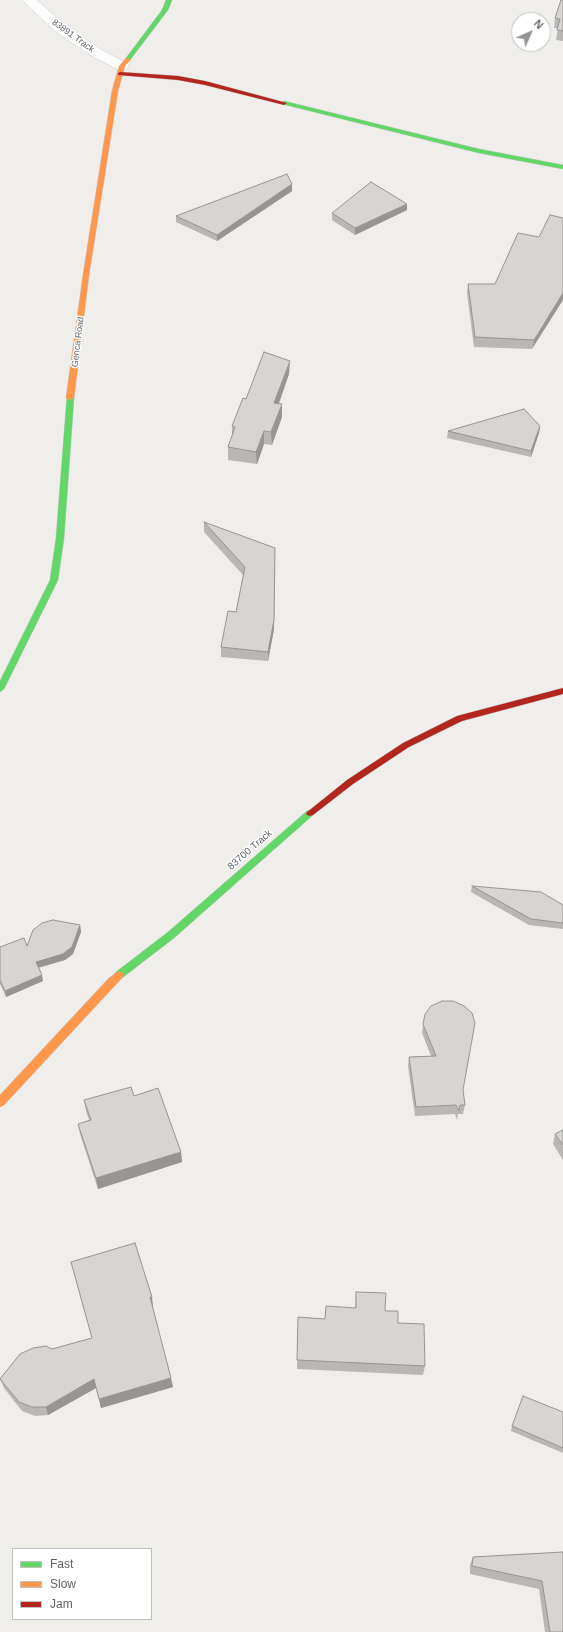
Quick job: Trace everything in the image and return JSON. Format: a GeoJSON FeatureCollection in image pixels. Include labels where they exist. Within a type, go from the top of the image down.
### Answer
{"type":"FeatureCollection","features":[{"type":"Feature","properties":{"kind":"street","name":"83891 Track"},"geometry":{"type":"LineString","coordinates":[[29,0],[61,29],[121,70]]}},
{"type":"Feature","properties":{"kind":"street","name":"Genca Road"},"geometry":{"type":"LineString","coordinates":[[0,689],[54,580],[60,538],[68,416],[86,276],[115,91],[121,70],[165,10],[169,0]]}},
{"type":"Feature","properties":{"kind":"street"},"geometry":{"type":"LineString","coordinates":[[121,70],[205,83],[480,152],[563,167]]}},
{"type":"Feature","properties":{"kind":"street","name":"83700 Track"},"geometry":{"type":"LineString","coordinates":[[0,1102],[112,981],[170,935],[299,821],[350,782],[406,745],[460,718],[563,691]]}},
{"type":"Feature","properties":{"kind":"building"},"geometry":{"type":"Polygon","coordinates":[[[561,0],[563,0],[563,31],[557,30],[560,19],[555,18],[561,0]]]}},
{"type":"Feature","properties":{"kind":"building"},"geometry":{"type":"Polygon","coordinates":[[[287,174],[292,184],[217,235],[176,216],[287,174]]]}},
{"type":"Feature","properties":{"kind":"building"},"geometry":{"type":"Polygon","coordinates":[[[371,182],[407,204],[355,228],[332,213],[371,182]]]}},
{"type":"Feature","properties":{"kind":"building"},"geometry":{"type":"Polygon","coordinates":[[[550,215],[563,218],[563,293],[534,340],[475,337],[468,284],[495,284],[518,233],[539,237],[550,215]]]}},
{"type":"Feature","properties":{"kind":"building"},"geometry":{"type":"Polygon","coordinates":[[[264,352],[290,361],[274,403],[282,404],[271,432],[264,431],[256,452],[228,447],[235,427],[232,426],[243,398],[246,399],[264,352]]]}},
{"type":"Feature","properties":{"kind":"building"},"geometry":{"type":"Polygon","coordinates":[[[524,409],[540,426],[531,451],[448,431],[524,409]]]}},
{"type":"Feature","properties":{"kind":"building"},"geometry":{"type":"Polygon","coordinates":[[[204,522],[275,548],[274,620],[268,652],[221,647],[228,611],[236,612],[245,567],[204,522]]]}},
{"type":"Feature","properties":{"kind":"building"},"geometry":{"type":"Polygon","coordinates":[[[472,886],[541,892],[563,905],[563,923],[531,919],[472,886]]]}},
{"type":"Feature","properties":{"kind":"building"},"geometry":{"type":"Polygon","coordinates":[[[53,920],[80,925],[72,947],[63,954],[36,962],[42,975],[5,991],[0,980],[0,947],[24,938],[27,946],[33,930],[42,923],[53,920]]]}},
{"type":"Feature","properties":{"kind":"building"},"geometry":{"type":"Polygon","coordinates":[[[442,1001],[453,1001],[464,1006],[472,1013],[475,1023],[463,1090],[465,1105],[460,1105],[459,1111],[456,1105],[416,1107],[409,1057],[436,1056],[423,1024],[425,1014],[431,1006],[442,1001]]]}},
{"type":"Feature","properties":{"kind":"building"},"geometry":{"type":"Polygon","coordinates":[[[131,1087],[134,1096],[158,1088],[181,1152],[96,1178],[78,1124],[91,1120],[84,1100],[131,1087]]]}},
{"type":"Feature","properties":{"kind":"building"},"geometry":{"type":"Polygon","coordinates":[[[563,1130],[563,1145],[555,1134],[563,1130]]]}},
{"type":"Feature","properties":{"kind":"building"},"geometry":{"type":"Polygon","coordinates":[[[135,1243],[152,1297],[150,1297],[171,1378],[99,1399],[94,1379],[46,1407],[32,1407],[19,1402],[0,1379],[20,1354],[33,1348],[46,1346],[52,1349],[92,1338],[71,1262],[135,1243]]]}},
{"type":"Feature","properties":{"kind":"building"},"geometry":{"type":"Polygon","coordinates":[[[356,1292],[386,1293],[385,1311],[398,1311],[398,1323],[424,1324],[425,1366],[297,1360],[298,1317],[325,1319],[326,1306],[356,1308],[356,1292]]]}},
{"type":"Feature","properties":{"kind":"building"},"geometry":{"type":"Polygon","coordinates":[[[523,1396],[563,1412],[563,1448],[512,1426],[523,1396]]]}},
{"type":"Feature","properties":{"kind":"building"},"geometry":{"type":"Polygon","coordinates":[[[563,1552],[563,1632],[550,1632],[542,1581],[472,1566],[473,1557],[563,1552]]]}},
{"type":"Feature","properties":{"kind":"traffic: fast"},"geometry":{"type":"LineString","coordinates":[[128,59],[165,10],[169,0]]}},
{"type":"Feature","properties":{"kind":"traffic: fast"},"geometry":{"type":"LineString","coordinates":[[284,103],[479,151],[563,167]]}},
{"type":"Feature","properties":{"kind":"traffic: fast"},"geometry":{"type":"LineString","coordinates":[[0,689],[54,580],[60,538],[70,398]]}},
{"type":"Feature","properties":{"kind":"traffic: fast"},"geometry":{"type":"LineString","coordinates":[[119,975],[171,935],[310,813]]}},
{"type":"Feature","properties":{"kind":"traffic: slow"},"geometry":{"type":"LineString","coordinates":[[70,398],[86,275],[115,91],[122,66],[128,59]]}},
{"type":"Feature","properties":{"kind":"traffic: slow"},"geometry":{"type":"LineString","coordinates":[[0,1102],[119,975]]}},
{"type":"Feature","properties":{"kind":"traffic: jam"},"geometry":{"type":"LineString","coordinates":[[120,74],[178,78],[205,83],[284,103]]}},
{"type":"Feature","properties":{"kind":"traffic: jam"},"geometry":{"type":"LineString","coordinates":[[310,813],[350,782],[406,745],[460,718],[563,691]]}}]}
